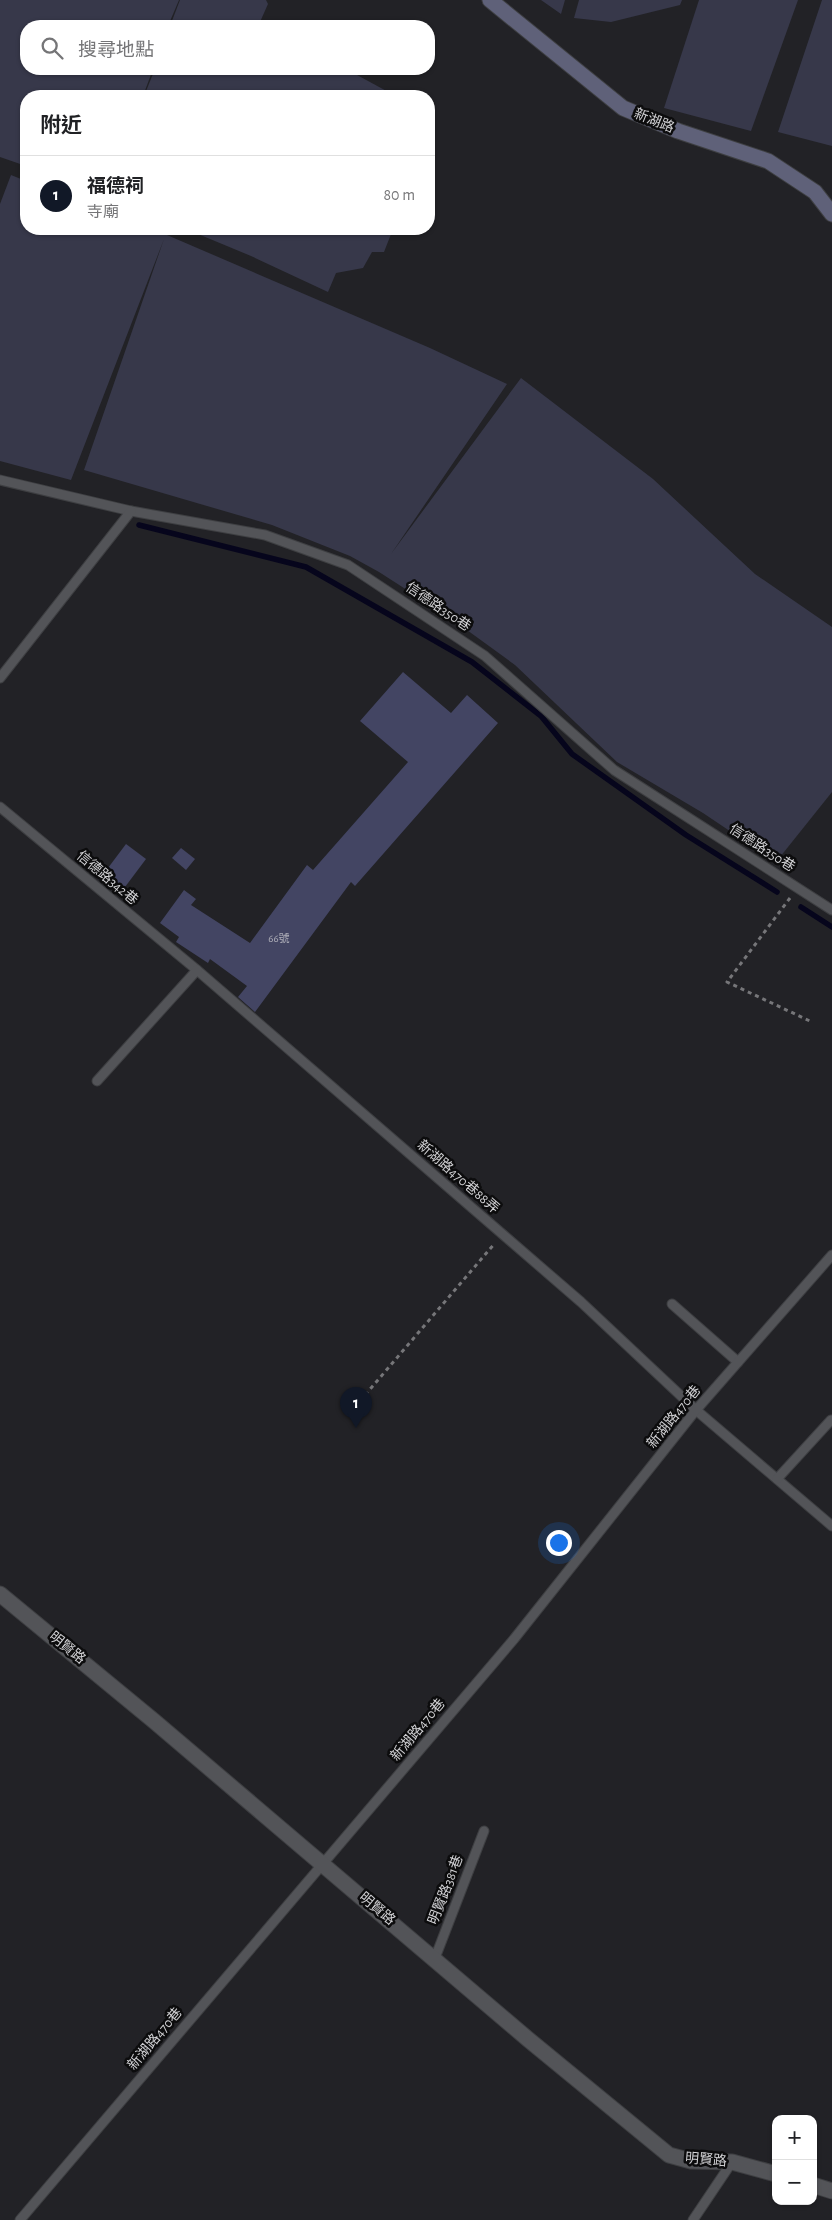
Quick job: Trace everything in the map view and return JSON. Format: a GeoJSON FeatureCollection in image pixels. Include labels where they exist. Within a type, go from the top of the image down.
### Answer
{"type":"FeatureCollection","features":[{"type":"Feature","properties":{"kind":"street","name":"新湖路"},"geometry":{"type":"LineString","coordinates":[[490,0],[623,108],[678,131],[768,161],[815,192],[832,214]]}},
{"type":"Feature","properties":{"kind":"street","name":"明賢路"},"geometry":{"type":"LineString","coordinates":[[0,1594],[154,1720],[669,2155],[692,2161],[732,2162],[772,2173]]}},
{"type":"Feature","properties":{"kind":"street"},"geometry":{"type":"LineString","coordinates":[[817,2186],[832,2191]]}},
{"type":"Feature","properties":{"kind":"lane","name":"信德路350巷"},"geometry":{"type":"LineString","coordinates":[[0,480],[131,511],[265,535],[348,565],[485,656],[614,770],[832,910]]}},
{"type":"Feature","properties":{"kind":"lane"},"geometry":{"type":"LineString","coordinates":[[0,678],[131,511]]}},
{"type":"Feature","properties":{"kind":"lane","name":"信德路342巷"},"geometry":{"type":"LineString","coordinates":[[0,807],[197,970]]}},
{"type":"Feature","properties":{"kind":"lane"},"geometry":{"type":"LineString","coordinates":[[97,1081],[197,970]]}},
{"type":"Feature","properties":{"kind":"lane","name":"新湖路470巷88弄"},"geometry":{"type":"LineString","coordinates":[[197,970],[581,1302],[696,1410],[832,1526]]}},
{"type":"Feature","properties":{"kind":"lane","name":"新湖路470巷"},"geometry":{"type":"LineString","coordinates":[[20,2220],[514,1639],[696,1410],[832,1255]]}},
{"type":"Feature","properties":{"kind":"lane"},"geometry":{"type":"LineString","coordinates":[[672,1304],[738,1362]]}},
{"type":"Feature","properties":{"kind":"lane"},"geometry":{"type":"LineString","coordinates":[[777,1478],[831,1420]]}},
{"type":"Feature","properties":{"kind":"lane","name":"明賢路381巷"},"geometry":{"type":"LineString","coordinates":[[434,1958],[484,1831]]}},
{"type":"Feature","properties":{"kind":"lane"},"geometry":{"type":"LineString","coordinates":[[693,2220],[732,2162]]}},
{"type":"Feature","properties":{"kind":"path"},"geometry":{"type":"LineString","coordinates":[[798,888],[727,982],[812,1022]]}},
{"type":"Feature","properties":{"kind":"path"},"geometry":{"type":"LineString","coordinates":[[360,1401],[502,1234]]}},
{"type":"Feature","properties":{"kind":"shaded area"},"geometry":{"type":"Polygon","coordinates":[[[0,0],[179,0],[171,20],[20,20],[20,75],[151,75],[145,90],[20,90],[20,164],[0,157],[0,0]]]}},
{"type":"Feature","properties":{"kind":"shaded area"},"geometry":{"type":"Polygon","coordinates":[[[180,0],[266,0],[268,4],[261,20],[172,20],[180,0]]]}},
{"type":"Feature","properties":{"kind":"shaded area"},"geometry":{"type":"Polygon","coordinates":[[[541,0],[565,0],[561,14],[541,0]]]}},
{"type":"Feature","properties":{"kind":"shaded area"},"geometry":{"type":"Polygon","coordinates":[[[579,0],[682,0],[680,5],[611,22],[574,18],[579,0]]]}},
{"type":"Feature","properties":{"kind":"shaded area"},"geometry":{"type":"Polygon","coordinates":[[[699,0],[798,0],[751,131],[664,108],[699,0]]]}},
{"type":"Feature","properties":{"kind":"shaded area"},"geometry":{"type":"Polygon","coordinates":[[[822,0],[832,0],[832,146],[778,132],[822,0]]]}},
{"type":"Feature","properties":{"kind":"shaded area"},"geometry":{"type":"Polygon","coordinates":[[[153,75],[357,75],[385,90],[146,90],[153,75]]]}},
{"type":"Feature","properties":{"kind":"shaded area"},"geometry":{"type":"Polygon","coordinates":[[[11,175],[20,179],[20,235],[167,235],[430,348],[507,384],[391,554],[521,378],[653,479],[755,574],[832,627],[832,792],[776,862],[703,813],[617,762],[515,665],[449,617],[379,572],[350,556],[272,525],[84,470],[164,239],[71,480],[0,461],[0,204],[11,175]]]}},
{"type":"Feature","properties":{"kind":"shaded area"},"geometry":{"type":"Polygon","coordinates":[[[200,235],[391,235],[384,252],[372,252],[363,268],[336,273],[328,292],[200,235]]]}},
{"type":"Feature","properties":{"kind":"building"},"geometry":{"type":"Polygon","coordinates":[[[403,672],[451,713],[467,695],[498,723],[355,886],[351,882],[255,1012],[238,997],[247,986],[210,959],[208,963],[176,942],[179,937],[160,923],[184,890],[196,899],[191,905],[250,943],[307,865],[313,870],[408,762],[360,721],[403,672]]]}},
{"type":"Feature","properties":{"kind":"building"},"geometry":{"type":"Polygon","coordinates":[[[126,844],[146,859],[122,891],[102,876],[126,844]]]}},
{"type":"Feature","properties":{"kind":"building"},"geometry":{"type":"Polygon","coordinates":[[[181,848],[195,859],[186,870],[172,858],[181,848]]]}},
{"type":"Feature","properties":{"kind":"waterway"},"geometry":{"type":"LineString","coordinates":[[139,525],[306,567],[472,662],[541,716],[572,754],[686,835],[777,892]]}},
{"type":"Feature","properties":{"kind":"waterway"},"geometry":{"type":"LineString","coordinates":[[801,907],[832,927]]}},
{"type":"Feature","properties":{"kind":"place","name":"福德祠"},"geometry":{"type":"Point","coordinates":[356,1428]}}]}
